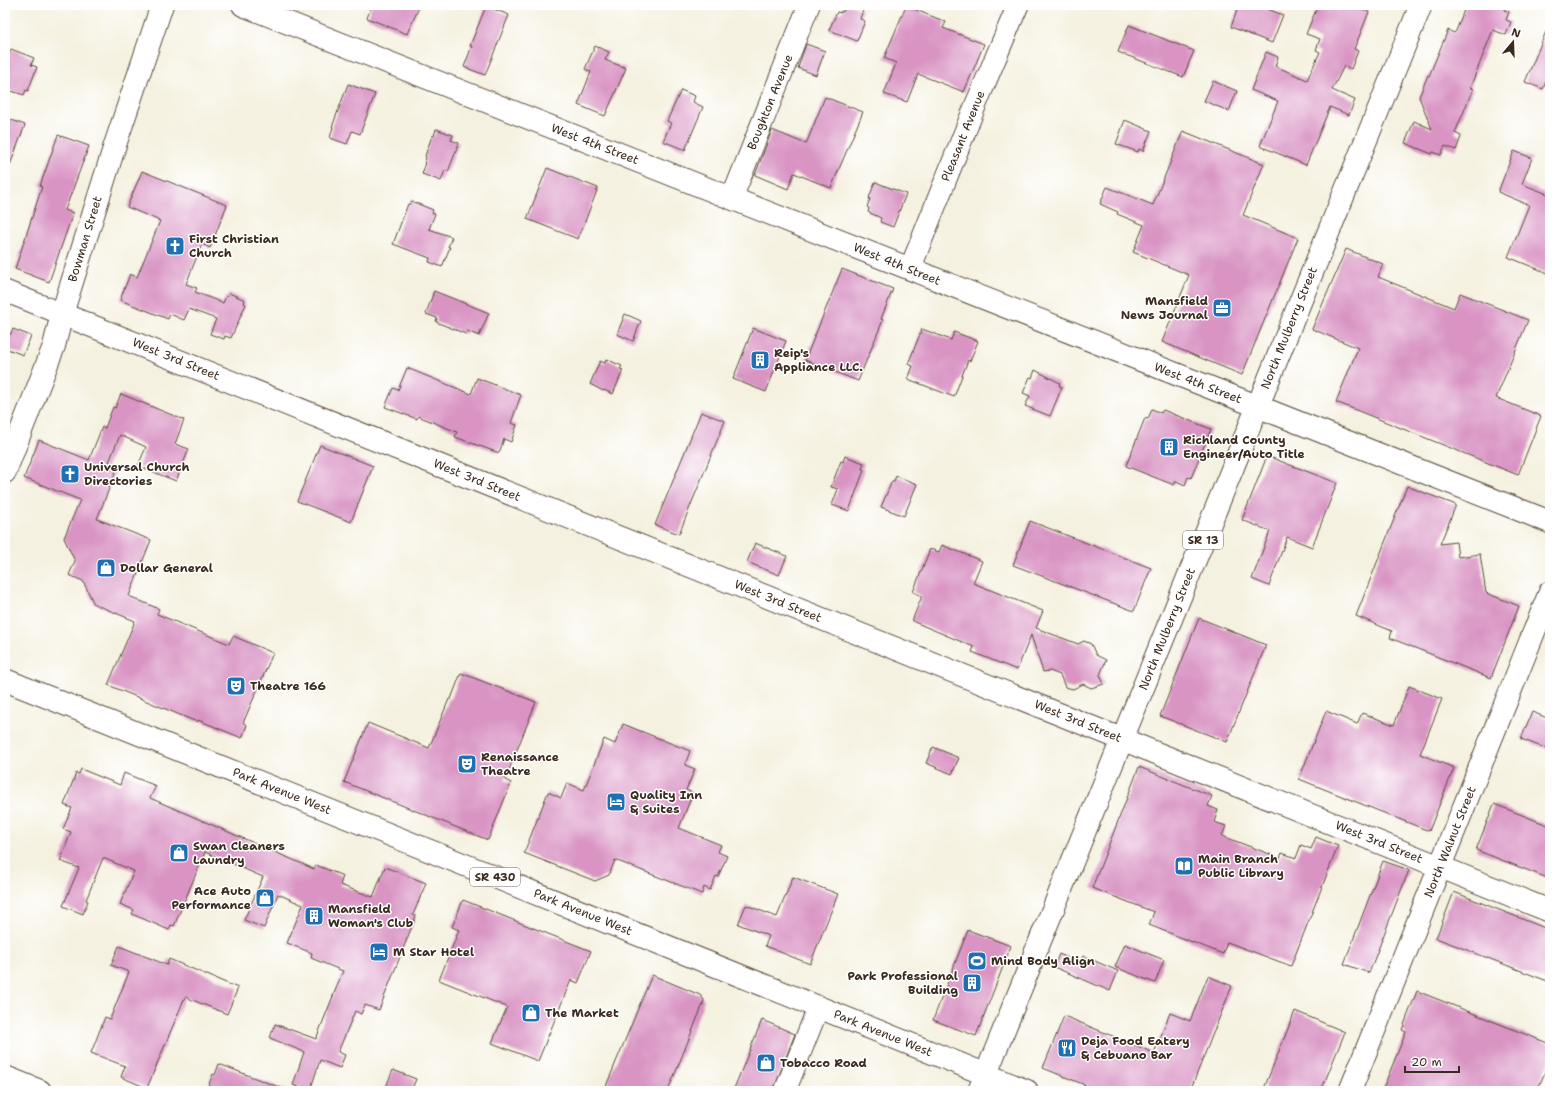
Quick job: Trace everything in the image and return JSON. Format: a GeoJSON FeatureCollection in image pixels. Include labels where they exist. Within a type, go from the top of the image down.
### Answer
{"type":"FeatureCollection","features":[{"type":"Feature","properties":{"kind":"main road","name":"Bowman Street"},"geometry":{"type":"LineString","coordinates":[[5,472],[54,346],[62,314],[115,145],[162,5]]}},
{"type":"Feature","properties":{"kind":"main road","name":"West 4th Street"},"geometry":{"type":"LineString","coordinates":[[243,5],[1550,522]]}},
{"type":"Feature","properties":{"kind":"main road","name":"North Mulberry Street"},"geometry":{"type":"LineString","coordinates":[[982,1082],[1123,739],[1420,5]]}},
{"type":"Feature","properties":{"kind":"main road","name":"West 3rd Street"},"geometry":{"type":"LineString","coordinates":[[62,314],[1550,911]]}},
{"type":"Feature","properties":{"kind":"main road","name":"North Walnut Street"},"geometry":{"type":"LineString","coordinates":[[1350,1091],[1550,592]]}},
{"type":"Feature","properties":{"kind":"main road","name":"Park Avenue West"},"geometry":{"type":"LineString","coordinates":[[5,680],[818,1008],[982,1082],[1027,1091]]}},
{"type":"Feature","properties":{"kind":"main road"},"geometry":{"type":"LineString","coordinates":[[5,1077],[40,1091]]}},
{"type":"Feature","properties":{"kind":"street","name":"Boughton Avenue"},"geometry":{"type":"LineString","coordinates":[[732,198],[809,5]]}},
{"type":"Feature","properties":{"kind":"street","name":"Pleasant Avenue"},"geometry":{"type":"LineString","coordinates":[[910,269],[976,104],[1018,5]]}},
{"type":"Feature","properties":{"kind":"street","name":"West 3rd Street"},"geometry":{"type":"LineString","coordinates":[[5,291],[62,314]]}},
{"type":"Feature","properties":{"kind":"street"},"geometry":{"type":"LineString","coordinates":[[785,1091],[818,1008]]}},
{"type":"Feature","properties":{"kind":"building"},"geometry":{"type":"Polygon","coordinates":[[[372,5],[420,5],[407,34],[367,18],[372,5]]]}},
{"type":"Feature","properties":{"kind":"building"},"geometry":{"type":"Polygon","coordinates":[[[846,5],[851,5],[863,10],[860,19],[865,21],[857,41],[829,30],[837,12],[843,12],[846,5]]]}},
{"type":"Feature","properties":{"kind":"building"},"geometry":{"type":"Polygon","coordinates":[[[1239,5],[1257,5],[1283,15],[1272,43],[1231,27],[1239,5]]]}},
{"type":"Feature","properties":{"kind":"building"},"geometry":{"type":"Polygon","coordinates":[[[1318,5],[1352,5],[1369,12],[1354,49],[1358,51],[1351,69],[1344,66],[1332,90],[1355,100],[1349,115],[1330,107],[1306,165],[1260,146],[1278,101],[1251,90],[1266,52],[1278,57],[1275,66],[1307,80],[1320,52],[1316,50],[1320,39],[1306,34],[1318,5]]]}},
{"type":"Feature","properties":{"kind":"building"},"geometry":{"type":"Polygon","coordinates":[[[1466,5],[1506,5],[1504,10],[1509,12],[1506,20],[1511,22],[1506,35],[1493,30],[1470,88],[1473,89],[1455,133],[1461,136],[1456,150],[1445,146],[1441,155],[1433,152],[1432,154],[1405,143],[1414,121],[1432,129],[1419,97],[1448,30],[1454,33],[1456,31],[1466,5]]]}},
{"type":"Feature","properties":{"kind":"building"},"geometry":{"type":"Polygon","coordinates":[[[486,6],[509,15],[485,75],[464,67],[472,46],[470,46],[486,6]]]}},
{"type":"Feature","properties":{"kind":"building"},"geometry":{"type":"Polygon","coordinates":[[[906,6],[946,22],[943,28],[984,44],[964,92],[918,74],[907,102],[884,94],[896,63],[884,58],[906,6]]]}},
{"type":"Feature","properties":{"kind":"building"},"geometry":{"type":"Polygon","coordinates":[[[1550,22],[1550,72],[1543,89],[1525,82],[1550,22]]]}},
{"type":"Feature","properties":{"kind":"building"},"geometry":{"type":"Polygon","coordinates":[[[1129,25],[1194,51],[1183,77],[1118,52],[1129,25]]]}},
{"type":"Feature","properties":{"kind":"building"},"geometry":{"type":"Polygon","coordinates":[[[806,44],[825,51],[816,75],[798,68],[806,44]]]}},
{"type":"Feature","properties":{"kind":"building"},"geometry":{"type":"Polygon","coordinates":[[[595,46],[609,52],[605,60],[626,68],[605,116],[578,105],[591,72],[585,69],[595,46]]]}},
{"type":"Feature","properties":{"kind":"building"},"geometry":{"type":"Polygon","coordinates":[[[11,49],[34,58],[31,65],[37,67],[28,91],[26,90],[24,95],[5,89],[5,56],[8,57],[11,49]]]}},
{"type":"Feature","properties":{"kind":"building"},"geometry":{"type":"Polygon","coordinates":[[[1213,81],[1237,91],[1229,111],[1204,101],[1213,81]]]}},
{"type":"Feature","properties":{"kind":"building"},"geometry":{"type":"Polygon","coordinates":[[[348,84],[375,94],[360,134],[352,131],[347,144],[330,138],[332,127],[348,84]]]}},
{"type":"Feature","properties":{"kind":"building"},"geometry":{"type":"Polygon","coordinates":[[[681,90],[695,96],[693,102],[703,107],[685,150],[663,141],[671,123],[667,121],[681,90]]]}},
{"type":"Feature","properties":{"kind":"building"},"geometry":{"type":"Polygon","coordinates":[[[825,97],[863,112],[831,188],[794,173],[788,189],[755,175],[772,130],[806,144],[825,97]]]}},
{"type":"Feature","properties":{"kind":"building"},"geometry":{"type":"Polygon","coordinates":[[[9,119],[25,125],[7,173],[5,173],[5,130],[9,119]]]}},
{"type":"Feature","properties":{"kind":"building"},"geometry":{"type":"Polygon","coordinates":[[[1125,120],[1151,131],[1143,151],[1139,149],[1138,152],[1116,144],[1125,120]]]}},
{"type":"Feature","properties":{"kind":"building"},"geometry":{"type":"Polygon","coordinates":[[[436,129],[453,135],[451,140],[459,143],[448,172],[445,170],[441,181],[422,174],[425,165],[425,156],[436,129]]]}},
{"type":"Feature","properties":{"kind":"building","name":"Mansfield News Journal"},"geometry":{"type":"Polygon","coordinates":[[[1183,131],[1264,164],[1243,215],[1298,238],[1242,375],[1162,342],[1189,275],[1133,252],[1144,225],[1117,214],[1118,212],[1100,204],[1107,187],[1153,205],[1183,131]]]}},
{"type":"Feature","properties":{"kind":"building"},"geometry":{"type":"Polygon","coordinates":[[[58,135],[89,146],[65,210],[73,213],[49,282],[15,269],[42,187],[40,186],[58,135]]]}},
{"type":"Feature","properties":{"kind":"building"},"geometry":{"type":"Polygon","coordinates":[[[1514,151],[1532,158],[1522,184],[1550,195],[1550,274],[1508,257],[1529,205],[1498,192],[1514,151]]]}},
{"type":"Feature","properties":{"kind":"building"},"geometry":{"type":"Polygon","coordinates":[[[547,168],[598,188],[578,239],[527,219],[547,168]]]}},
{"type":"Feature","properties":{"kind":"building","name":"First Christian Church"},"geometry":{"type":"Polygon","coordinates":[[[142,171],[227,205],[210,248],[202,244],[186,284],[197,288],[195,292],[223,303],[229,293],[245,300],[244,303],[246,304],[231,338],[225,336],[224,339],[210,334],[216,319],[189,309],[184,320],[170,314],[168,319],[120,300],[130,274],[137,277],[160,221],[127,207],[142,171]]]}},
{"type":"Feature","properties":{"kind":"building"},"geometry":{"type":"Polygon","coordinates":[[[875,182],[906,194],[893,227],[880,222],[881,218],[868,212],[869,208],[867,207],[869,198],[875,182]]]}},
{"type":"Feature","properties":{"kind":"building"},"geometry":{"type":"Polygon","coordinates":[[[411,201],[433,210],[432,213],[435,214],[429,229],[452,237],[448,247],[450,247],[442,267],[429,262],[430,258],[393,244],[408,204],[410,204],[411,201]]]}},
{"type":"Feature","properties":{"kind":"building"},"geometry":{"type":"Polygon","coordinates":[[[1346,249],[1383,264],[1378,277],[1454,308],[1460,293],[1528,320],[1496,398],[1541,416],[1518,475],[1336,402],[1358,348],[1312,329],[1346,249]]]}},
{"type":"Feature","properties":{"kind":"building"},"geometry":{"type":"Polygon","coordinates":[[[842,269],[893,289],[881,319],[883,320],[858,381],[805,360],[842,269]]]}},
{"type":"Feature","properties":{"kind":"building"},"geometry":{"type":"Polygon","coordinates":[[[434,291],[489,313],[479,336],[467,331],[466,334],[436,322],[437,318],[426,314],[434,291]]]}},
{"type":"Feature","properties":{"kind":"building"},"geometry":{"type":"Polygon","coordinates":[[[625,314],[641,321],[633,341],[617,334],[625,314]]]}},
{"type":"Feature","properties":{"kind":"building","name":"Reip's Appliance LLC."},"geometry":{"type":"Polygon","coordinates":[[[753,328],[786,341],[766,392],[733,379],[753,328]]]}},
{"type":"Feature","properties":{"kind":"building"},"geometry":{"type":"Polygon","coordinates":[[[13,329],[31,336],[23,355],[5,348],[5,333],[10,335],[13,329]]]}},
{"type":"Feature","properties":{"kind":"building"},"geometry":{"type":"Polygon","coordinates":[[[922,329],[951,340],[954,332],[978,341],[970,361],[968,360],[954,397],[908,379],[913,366],[908,364],[922,329]]]}},
{"type":"Feature","properties":{"kind":"building"},"geometry":{"type":"Polygon","coordinates":[[[606,359],[622,366],[620,369],[623,370],[613,394],[604,390],[603,391],[590,384],[600,361],[605,363],[606,359]]]}},
{"type":"Feature","properties":{"kind":"building"},"geometry":{"type":"Polygon","coordinates":[[[407,368],[471,394],[477,378],[521,395],[511,423],[517,425],[511,442],[504,439],[499,453],[455,437],[457,432],[418,416],[417,419],[385,407],[393,388],[398,390],[407,368]]]}},
{"type":"Feature","properties":{"kind":"building"},"geometry":{"type":"Polygon","coordinates":[[[1035,370],[1060,383],[1059,386],[1062,387],[1050,416],[1025,406],[1030,396],[1023,393],[1035,370]]]}},
{"type":"Feature","properties":{"kind":"building"},"geometry":{"type":"Polygon","coordinates":[[[121,394],[184,420],[175,444],[189,449],[176,481],[138,466],[146,447],[120,435],[107,467],[116,471],[97,519],[151,540],[129,596],[159,609],[157,614],[229,644],[233,636],[273,653],[243,723],[247,725],[242,738],[198,720],[197,722],[108,685],[135,621],[94,604],[83,581],[69,575],[75,561],[64,538],[80,500],[24,478],[39,440],[89,460],[102,427],[105,428],[113,407],[115,408],[121,394]]]}},
{"type":"Feature","properties":{"kind":"building","name":"Richland County Engineer/Auto Title"},"geometry":{"type":"Polygon","coordinates":[[[1152,409],[1161,413],[1163,410],[1211,429],[1191,478],[1188,477],[1185,485],[1176,481],[1174,485],[1126,466],[1145,418],[1148,419],[1152,409]]]}},
{"type":"Feature","properties":{"kind":"building"},"geometry":{"type":"Polygon","coordinates":[[[701,412],[725,421],[679,534],[655,525],[701,412]]]}},
{"type":"Feature","properties":{"kind":"building"},"geometry":{"type":"Polygon","coordinates":[[[320,445],[373,466],[351,522],[297,501],[320,445]]]}},
{"type":"Feature","properties":{"kind":"building"},"geometry":{"type":"Polygon","coordinates":[[[845,456],[864,463],[862,469],[864,470],[849,511],[832,505],[838,489],[831,487],[841,461],[843,462],[845,456]]]}},
{"type":"Feature","properties":{"kind":"building"},"geometry":{"type":"Polygon","coordinates":[[[1267,456],[1337,483],[1312,547],[1287,537],[1269,586],[1252,579],[1270,531],[1242,520],[1267,456]]]}},
{"type":"Feature","properties":{"kind":"building"},"geometry":{"type":"Polygon","coordinates":[[[896,476],[917,484],[904,516],[881,507],[892,481],[894,481],[896,476]]]}},
{"type":"Feature","properties":{"kind":"building"},"geometry":{"type":"Polygon","coordinates":[[[1407,486],[1456,505],[1440,544],[1456,542],[1458,557],[1480,554],[1486,593],[1519,606],[1491,678],[1390,638],[1392,631],[1356,616],[1407,486]]]}},
{"type":"Feature","properties":{"kind":"building"},"geometry":{"type":"Polygon","coordinates":[[[1030,521],[1151,568],[1134,611],[1013,565],[1030,521]]]}},
{"type":"Feature","properties":{"kind":"building"},"geometry":{"type":"Polygon","coordinates":[[[755,543],[787,556],[779,575],[747,562],[755,543]]]}},
{"type":"Feature","properties":{"kind":"building"},"geometry":{"type":"Polygon","coordinates":[[[942,545],[982,561],[973,583],[1043,611],[1036,628],[1078,644],[1084,641],[1091,644],[1096,655],[1106,660],[1100,675],[1104,684],[1091,688],[1083,684],[1073,689],[1065,687],[1060,675],[1050,671],[1043,672],[1031,635],[1017,670],[972,652],[974,647],[912,621],[922,596],[913,592],[930,549],[939,552],[942,545]]]}},
{"type":"Feature","properties":{"kind":"building"},"geometry":{"type":"Polygon","coordinates":[[[1199,618],[1266,645],[1227,742],[1160,716],[1199,618]]]}},
{"type":"Feature","properties":{"kind":"building","name":"Renaissance Theatre"},"geometry":{"type":"Polygon","coordinates":[[[461,673],[536,702],[505,780],[511,783],[488,840],[344,782],[368,723],[429,748],[461,673]]]}},
{"type":"Feature","properties":{"kind":"building"},"geometry":{"type":"Polygon","coordinates":[[[1409,686],[1442,699],[1420,754],[1454,768],[1429,831],[1299,779],[1326,711],[1357,724],[1362,713],[1394,725],[1409,686]]]}},
{"type":"Feature","properties":{"kind":"building"},"geometry":{"type":"Polygon","coordinates":[[[1532,712],[1550,719],[1550,750],[1521,739],[1532,712]]]}},
{"type":"Feature","properties":{"kind":"building","name":"Quality Inn & Suites"},"geometry":{"type":"Polygon","coordinates":[[[623,724],[690,751],[685,765],[695,769],[686,790],[693,793],[679,828],[721,845],[718,852],[727,856],[718,877],[716,876],[710,890],[704,887],[702,894],[615,860],[609,875],[595,881],[524,853],[548,792],[561,798],[567,783],[584,790],[604,739],[615,744],[623,724]]]}},
{"type":"Feature","properties":{"kind":"building"},"geometry":{"type":"Polygon","coordinates":[[[933,747],[959,758],[952,774],[926,763],[933,747]]]}},
{"type":"Feature","properties":{"kind":"building","name":"Main Branch Public Library"},"geometry":{"type":"Polygon","coordinates":[[[1139,767],[1212,796],[1208,806],[1218,810],[1214,822],[1226,826],[1222,836],[1280,858],[1282,853],[1296,858],[1301,845],[1311,849],[1316,837],[1338,846],[1291,966],[1227,942],[1223,954],[1149,925],[1154,912],[1092,888],[1139,767]]]}},
{"type":"Feature","properties":{"kind":"building"},"geometry":{"type":"Polygon","coordinates":[[[81,769],[120,785],[124,773],[156,786],[150,798],[314,869],[316,865],[343,876],[340,885],[373,897],[385,867],[426,883],[413,915],[416,916],[379,1010],[365,1005],[361,1014],[355,1011],[338,1052],[345,1055],[340,1068],[320,1060],[310,1091],[293,1085],[304,1052],[270,1038],[275,1024],[316,1039],[343,971],[311,958],[312,953],[287,943],[303,905],[278,894],[264,928],[244,920],[263,877],[205,852],[174,926],[171,925],[169,930],[132,914],[134,910],[120,904],[134,871],[103,858],[86,900],[88,901],[83,914],[63,906],[79,868],[60,861],[71,832],[63,829],[72,808],[64,805],[76,773],[79,774],[81,769]]]}},
{"type":"Feature","properties":{"kind":"building"},"geometry":{"type":"Polygon","coordinates":[[[1494,804],[1550,826],[1550,879],[1476,850],[1494,804]]]}},
{"type":"Feature","properties":{"kind":"building"},"geometry":{"type":"Polygon","coordinates":[[[1383,861],[1409,870],[1369,973],[1344,964],[1383,861]]]}},
{"type":"Feature","properties":{"kind":"building"},"geometry":{"type":"Polygon","coordinates":[[[793,877],[838,894],[810,964],[765,946],[769,936],[738,924],[746,905],[777,917],[793,877]]]}},
{"type":"Feature","properties":{"kind":"building"},"geometry":{"type":"Polygon","coordinates":[[[1454,892],[1550,930],[1550,982],[1436,938],[1454,892]]]}},
{"type":"Feature","properties":{"kind":"building"},"geometry":{"type":"Polygon","coordinates":[[[463,900],[591,951],[578,983],[571,980],[538,1061],[492,1043],[507,1007],[439,980],[459,930],[452,927],[463,900]]]}},
{"type":"Feature","properties":{"kind":"building","name":"Park Professional Building"},"geometry":{"type":"Polygon","coordinates":[[[968,930],[1011,946],[976,1036],[933,1020],[968,930]]]}},
{"type":"Feature","properties":{"kind":"building"},"geometry":{"type":"Polygon","coordinates":[[[1125,944],[1164,960],[1155,983],[1115,967],[1125,944]]]}},
{"type":"Feature","properties":{"kind":"building"},"geometry":{"type":"Polygon","coordinates":[[[119,946],[167,965],[169,959],[238,988],[227,1014],[185,997],[147,1088],[121,1077],[125,1066],[91,1053],[105,1017],[110,1019],[129,972],[111,965],[119,946]]]}},
{"type":"Feature","properties":{"kind":"building"},"geometry":{"type":"Polygon","coordinates":[[[1059,954],[1080,963],[1083,956],[1118,971],[1110,991],[1054,967],[1059,954]]]}},
{"type":"Feature","properties":{"kind":"building"},"geometry":{"type":"Polygon","coordinates":[[[652,975],[700,995],[704,1000],[668,1091],[604,1091],[652,975]]]}},
{"type":"Feature","properties":{"kind":"building"},"geometry":{"type":"Polygon","coordinates":[[[1208,976],[1232,986],[1190,1091],[1100,1091],[1043,1068],[1064,1016],[1154,1053],[1170,1013],[1190,1021],[1208,976]]]}},
{"type":"Feature","properties":{"kind":"building"},"geometry":{"type":"Polygon","coordinates":[[[1417,991],[1550,1044],[1550,1060],[1537,1091],[1382,1091],[1406,1032],[1402,1030],[1417,991]]]}},
{"type":"Feature","properties":{"kind":"building"},"geometry":{"type":"Polygon","coordinates":[[[1295,1011],[1345,1032],[1321,1091],[1263,1091],[1295,1011]]]}},
{"type":"Feature","properties":{"kind":"building","name":"Tobacco Road"},"geometry":{"type":"Polygon","coordinates":[[[762,1020],[795,1034],[773,1091],[733,1091],[762,1020]]]}},
{"type":"Feature","properties":{"kind":"building"},"geometry":{"type":"Polygon","coordinates":[[[219,1064],[286,1090],[206,1091],[219,1064]]]}},
{"type":"Feature","properties":{"kind":"building"},"geometry":{"type":"Polygon","coordinates":[[[393,1070],[416,1079],[411,1091],[384,1091],[393,1070]]]}},
{"type":"Feature","properties":{"kind":"place","name":"First Christian Church"},"geometry":{"type":"Point","coordinates":[175,246]}},
{"type":"Feature","properties":{"kind":"place","name":"Mansfield News Journal"},"geometry":{"type":"Point","coordinates":[1222,308]}},
{"type":"Feature","properties":{"kind":"place","name":"Reip's Appliance LLC."},"geometry":{"type":"Point","coordinates":[760,360]}},
{"type":"Feature","properties":{"kind":"place","name":"Richland County Engineer/Auto Title"},"geometry":{"type":"Point","coordinates":[1169,447]}},
{"type":"Feature","properties":{"kind":"place","name":"Universal Church Directories"},"geometry":{"type":"Point","coordinates":[70,474]}},
{"type":"Feature","properties":{"kind":"place","name":"Dollar General"},"geometry":{"type":"Point","coordinates":[106,568]}},
{"type":"Feature","properties":{"kind":"place","name":"Theatre 166"},"geometry":{"type":"Point","coordinates":[236,686]}},
{"type":"Feature","properties":{"kind":"place","name":"Renaissance Theatre"},"geometry":{"type":"Point","coordinates":[467,764]}},
{"type":"Feature","properties":{"kind":"place","name":"Quality Inn & Suites"},"geometry":{"type":"Point","coordinates":[616,802]}},
{"type":"Feature","properties":{"kind":"place","name":"Swan Cleaners Laundry"},"geometry":{"type":"Point","coordinates":[179,853]}},
{"type":"Feature","properties":{"kind":"place","name":"Main Branch Public Library"},"geometry":{"type":"Point","coordinates":[1184,866]}},
{"type":"Feature","properties":{"kind":"place","name":"Ace Auto Performance"},"geometry":{"type":"Point","coordinates":[265,898]}},
{"type":"Feature","properties":{"kind":"place","name":"Mansfield Woman's Club"},"geometry":{"type":"Point","coordinates":[314,916]}},
{"type":"Feature","properties":{"kind":"place","name":"M Star Hotel"},"geometry":{"type":"Point","coordinates":[379,952]}},
{"type":"Feature","properties":{"kind":"place","name":"Mind Body Align"},"geometry":{"type":"Point","coordinates":[977,961]}},
{"type":"Feature","properties":{"kind":"place","name":"Park Professional Building"},"geometry":{"type":"Point","coordinates":[972,983]}},
{"type":"Feature","properties":{"kind":"place","name":"The Market"},"geometry":{"type":"Point","coordinates":[531,1013]}},
{"type":"Feature","properties":{"kind":"place","name":"Deja Food Eatery & Cebuano Bar"},"geometry":{"type":"Point","coordinates":[1067,1048]}},
{"type":"Feature","properties":{"kind":"place","name":"Tobacco Road"},"geometry":{"type":"Point","coordinates":[766,1063]}}]}
